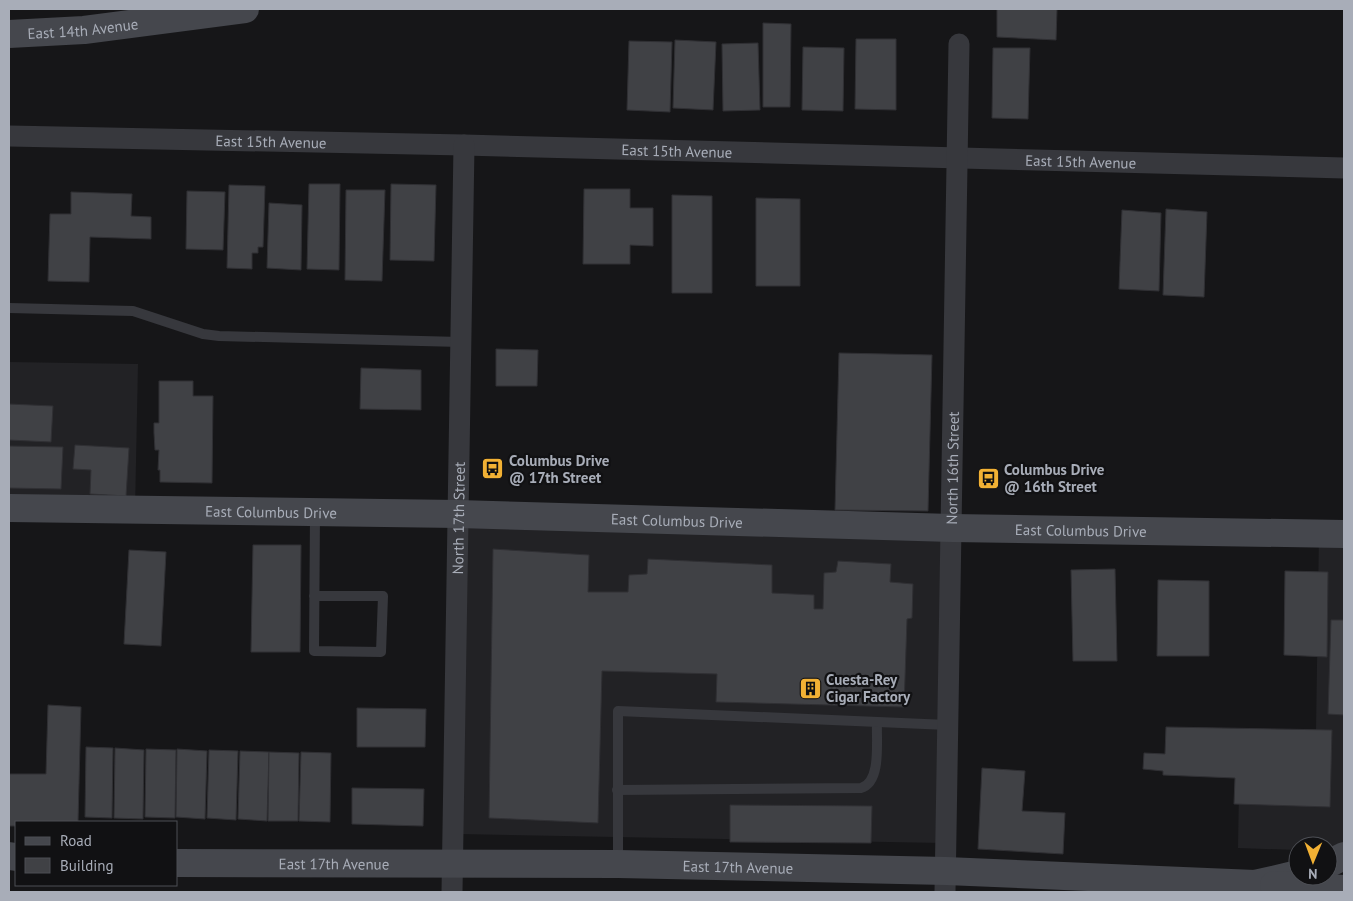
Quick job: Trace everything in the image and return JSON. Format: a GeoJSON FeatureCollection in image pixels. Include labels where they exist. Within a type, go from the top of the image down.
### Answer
{"type":"FeatureCollection","features":[{"type":"Feature","properties":{"kind":"main road","name":"East 14th Avenue"},"geometry":{"type":"LineString","coordinates":[[9,34],[84,30],[245,9]]}},
{"type":"Feature","properties":{"kind":"main road","name":"East Columbus Drive"},"geometry":{"type":"LineString","coordinates":[[9,508],[458,514],[952,528],[1344,534]]}},
{"type":"Feature","properties":{"kind":"main road","name":"East 17th Avenue"},"geometry":{"type":"LineString","coordinates":[[178,863],[618,864],[946,882],[1256,884],[1288,876]]}},
{"type":"Feature","properties":{"kind":"main road"},"geometry":{"type":"LineString","coordinates":[[1256,884],[1344,889]]}},
{"type":"Feature","properties":{"kind":"street","name":"North 16th Street"},"geometry":{"type":"LineString","coordinates":[[946,882],[959,44]]}},
{"type":"Feature","properties":{"kind":"street","name":"East 15th Avenue"},"geometry":{"type":"LineString","coordinates":[[9,136],[464,145],[1344,168]]}},
{"type":"Feature","properties":{"kind":"street","name":"North 17th Street"},"geometry":{"type":"LineString","coordinates":[[452,892],[464,145]]}},
{"type":"Feature","properties":{"kind":"lane"},"geometry":{"type":"LineString","coordinates":[[9,308],[133,311],[203,334],[219,336],[461,342]]}},
{"type":"Feature","properties":{"kind":"lane"},"geometry":{"type":"LineString","coordinates":[[314,596],[383,596],[381,652],[314,651],[314,596],[315,512]]}},
{"type":"Feature","properties":{"kind":"lane"},"geometry":{"type":"LineString","coordinates":[[618,864],[618,711],[948,725]]}},
{"type":"Feature","properties":{"kind":"lane"},"geometry":{"type":"LineString","coordinates":[[617,790],[867,787],[873,780],[876,765],[876,722]]}},
{"type":"Feature","properties":{"kind":"shaded area"},"geometry":{"type":"Polygon","coordinates":[[[9,362],[138,364],[135,511],[9,506],[9,362]]]}},
{"type":"Feature","properties":{"kind":"shaded area"},"geometry":{"type":"Polygon","coordinates":[[[464,520],[948,529],[943,843],[459,834],[464,520]]]}},
{"type":"Feature","properties":{"kind":"shaded area"},"geometry":{"type":"Polygon","coordinates":[[[1319,532],[1344,532],[1344,851],[1338,851],[1338,836],[1288,836],[1288,850],[1238,848],[1240,729],[1316,730],[1319,532]]]}},
{"type":"Feature","properties":{"kind":"building"},"geometry":{"type":"Polygon","coordinates":[[[997,9],[1057,9],[1056,40],[997,37],[997,9]]]}},
{"type":"Feature","properties":{"kind":"building"},"geometry":{"type":"Polygon","coordinates":[[[763,23],[791,24],[790,107],[763,107],[763,23]]]}},
{"type":"Feature","properties":{"kind":"building"},"geometry":{"type":"Polygon","coordinates":[[[856,39],[896,39],[896,110],[855,109],[856,39]]]}},
{"type":"Feature","properties":{"kind":"building"},"geometry":{"type":"Polygon","coordinates":[[[675,40],[716,42],[713,110],[673,108],[675,40]]]}},
{"type":"Feature","properties":{"kind":"building"},"geometry":{"type":"Polygon","coordinates":[[[629,41],[672,42],[670,112],[627,110],[629,41]]]}},
{"type":"Feature","properties":{"kind":"building"},"geometry":{"type":"Polygon","coordinates":[[[758,43],[760,110],[723,111],[722,44],[758,43]]]}},
{"type":"Feature","properties":{"kind":"building"},"geometry":{"type":"Polygon","coordinates":[[[803,47],[844,48],[843,111],[802,110],[803,47]]]}},
{"type":"Feature","properties":{"kind":"building"},"geometry":{"type":"Polygon","coordinates":[[[993,48],[1030,48],[1028,119],[992,118],[993,48]]]}},
{"type":"Feature","properties":{"kind":"building"},"geometry":{"type":"Polygon","coordinates":[[[309,184],[340,184],[339,270],[307,269],[309,184]]]}},
{"type":"Feature","properties":{"kind":"building"},"geometry":{"type":"Polygon","coordinates":[[[391,184],[436,185],[434,261],[390,260],[391,184]]]}},
{"type":"Feature","properties":{"kind":"building"},"geometry":{"type":"Polygon","coordinates":[[[229,185],[265,186],[263,247],[258,247],[258,253],[252,253],[252,269],[227,268],[229,185]]]}},
{"type":"Feature","properties":{"kind":"building"},"geometry":{"type":"Polygon","coordinates":[[[584,189],[630,189],[630,208],[653,208],[653,246],[630,245],[630,264],[583,264],[584,189]]]}},
{"type":"Feature","properties":{"kind":"building"},"geometry":{"type":"Polygon","coordinates":[[[346,190],[385,190],[382,281],[345,280],[346,190]]]}},
{"type":"Feature","properties":{"kind":"building"},"geometry":{"type":"Polygon","coordinates":[[[187,191],[225,192],[223,250],[186,249],[187,191]]]}},
{"type":"Feature","properties":{"kind":"building"},"geometry":{"type":"Polygon","coordinates":[[[71,192],[132,194],[131,216],[151,217],[151,239],[90,237],[89,282],[48,281],[50,214],[71,214],[71,192]]]}},
{"type":"Feature","properties":{"kind":"building"},"geometry":{"type":"Polygon","coordinates":[[[672,195],[712,196],[712,293],[672,293],[672,195]]]}},
{"type":"Feature","properties":{"kind":"building"},"geometry":{"type":"Polygon","coordinates":[[[756,198],[800,199],[800,286],[756,286],[756,198]]]}},
{"type":"Feature","properties":{"kind":"building"},"geometry":{"type":"Polygon","coordinates":[[[269,203],[302,205],[301,270],[267,268],[269,203]]]}},
{"type":"Feature","properties":{"kind":"building"},"geometry":{"type":"Polygon","coordinates":[[[1166,209],[1207,212],[1204,297],[1163,295],[1166,209]]]}},
{"type":"Feature","properties":{"kind":"building"},"geometry":{"type":"Polygon","coordinates":[[[1122,210],[1161,213],[1159,291],[1119,289],[1122,210]]]}},
{"type":"Feature","properties":{"kind":"building"},"geometry":{"type":"Polygon","coordinates":[[[496,349],[538,350],[537,386],[496,386],[496,349]]]}},
{"type":"Feature","properties":{"kind":"building"},"geometry":{"type":"Polygon","coordinates":[[[839,353],[932,355],[928,511],[835,510],[839,353]]]}},
{"type":"Feature","properties":{"kind":"building"},"geometry":{"type":"Polygon","coordinates":[[[361,368],[421,370],[421,410],[360,409],[361,368]]]}},
{"type":"Feature","properties":{"kind":"building"},"geometry":{"type":"Polygon","coordinates":[[[159,381],[193,381],[193,396],[213,396],[212,483],[160,482],[160,470],[158,470],[159,450],[155,450],[154,433],[154,423],[159,423],[159,381]]]}},
{"type":"Feature","properties":{"kind":"building"},"geometry":{"type":"Polygon","coordinates":[[[9,404],[53,406],[51,442],[9,440],[9,404]]]}},
{"type":"Feature","properties":{"kind":"building"},"geometry":{"type":"Polygon","coordinates":[[[75,445],[129,448],[126,496],[90,494],[91,470],[73,469],[75,445]]]}},
{"type":"Feature","properties":{"kind":"building"},"geometry":{"type":"Polygon","coordinates":[[[9,446],[63,447],[61,489],[9,488],[9,446]]]}},
{"type":"Feature","properties":{"kind":"building"},"geometry":{"type":"Polygon","coordinates":[[[253,545],[301,545],[300,652],[251,652],[253,545]]]}},
{"type":"Feature","properties":{"kind":"building","name":"Cuesta-Rey Cigar Factory"},"geometry":{"type":"Polygon","coordinates":[[[493,549],[589,555],[588,592],[628,592],[629,575],[647,574],[648,559],[772,565],[772,593],[814,595],[814,609],[823,609],[824,573],[836,572],[838,561],[891,564],[890,582],[913,584],[912,618],[907,619],[904,707],[716,702],[717,674],[602,671],[598,823],[489,818],[493,549]]]}},
{"type":"Feature","properties":{"kind":"building"},"geometry":{"type":"Polygon","coordinates":[[[129,550],[166,552],[161,646],[124,644],[129,550]]]}},
{"type":"Feature","properties":{"kind":"building"},"geometry":{"type":"Polygon","coordinates":[[[1115,569],[1117,661],[1073,661],[1071,570],[1115,569]]]}},
{"type":"Feature","properties":{"kind":"building"},"geometry":{"type":"Polygon","coordinates":[[[1285,571],[1328,572],[1327,657],[1284,655],[1285,571]]]}},
{"type":"Feature","properties":{"kind":"building"},"geometry":{"type":"Polygon","coordinates":[[[1158,580],[1209,581],[1209,656],[1157,656],[1158,580]]]}},
{"type":"Feature","properties":{"kind":"building"},"geometry":{"type":"Polygon","coordinates":[[[1331,620],[1344,620],[1344,715],[1328,714],[1331,620]]]}},
{"type":"Feature","properties":{"kind":"building"},"geometry":{"type":"Polygon","coordinates":[[[48,705],[81,707],[78,821],[15,821],[15,826],[9,826],[9,774],[46,774],[48,705]]]}},
{"type":"Feature","properties":{"kind":"building"},"geometry":{"type":"Polygon","coordinates":[[[357,708],[426,709],[425,747],[357,747],[357,708]]]}},
{"type":"Feature","properties":{"kind":"building"},"geometry":{"type":"Polygon","coordinates":[[[1166,727],[1332,730],[1330,807],[1234,804],[1235,778],[1163,775],[1163,771],[1143,769],[1144,753],[1165,754],[1166,727]]]}},
{"type":"Feature","properties":{"kind":"building"},"geometry":{"type":"Polygon","coordinates":[[[86,747],[113,748],[112,818],[85,817],[86,747]]]}},
{"type":"Feature","properties":{"kind":"building"},"geometry":{"type":"Polygon","coordinates":[[[115,748],[144,750],[143,819],[114,818],[115,748]]]}},
{"type":"Feature","properties":{"kind":"building"},"geometry":{"type":"Polygon","coordinates":[[[146,749],[176,750],[175,818],[145,817],[146,749]]]}},
{"type":"Feature","properties":{"kind":"building"},"geometry":{"type":"Polygon","coordinates":[[[177,749],[207,751],[205,819],[176,817],[177,749]]]}},
{"type":"Feature","properties":{"kind":"building"},"geometry":{"type":"Polygon","coordinates":[[[209,750],[238,751],[236,820],[207,818],[209,750]]]}},
{"type":"Feature","properties":{"kind":"building"},"geometry":{"type":"Polygon","coordinates":[[[240,751],[269,752],[267,821],[238,819],[240,751]]]}},
{"type":"Feature","properties":{"kind":"building"},"geometry":{"type":"Polygon","coordinates":[[[269,752],[299,753],[298,821],[268,821],[269,752]]]}},
{"type":"Feature","properties":{"kind":"building"},"geometry":{"type":"Polygon","coordinates":[[[301,752],[331,753],[330,822],[299,821],[301,752]]]}},
{"type":"Feature","properties":{"kind":"building"},"geometry":{"type":"Polygon","coordinates":[[[982,768],[1025,771],[1022,811],[1065,813],[1063,854],[978,849],[982,768]]]}},
{"type":"Feature","properties":{"kind":"building"},"geometry":{"type":"Polygon","coordinates":[[[352,788],[424,789],[423,826],[352,824],[352,788]]]}},
{"type":"Feature","properties":{"kind":"building"},"geometry":{"type":"Polygon","coordinates":[[[730,805],[872,806],[871,843],[730,842],[730,805]]]}},
{"type":"Feature","properties":{"kind":"place","name":"Columbus Drive @ 17th Street"},"geometry":{"type":"Point","coordinates":[493,469]}},
{"type":"Feature","properties":{"kind":"place","name":"Columbus Drive @ 16th Street"},"geometry":{"type":"Point","coordinates":[988,478]}},
{"type":"Feature","properties":{"kind":"place","name":"Cuesta-Rey Cigar Factory"},"geometry":{"type":"Point","coordinates":[810,688]}}]}
